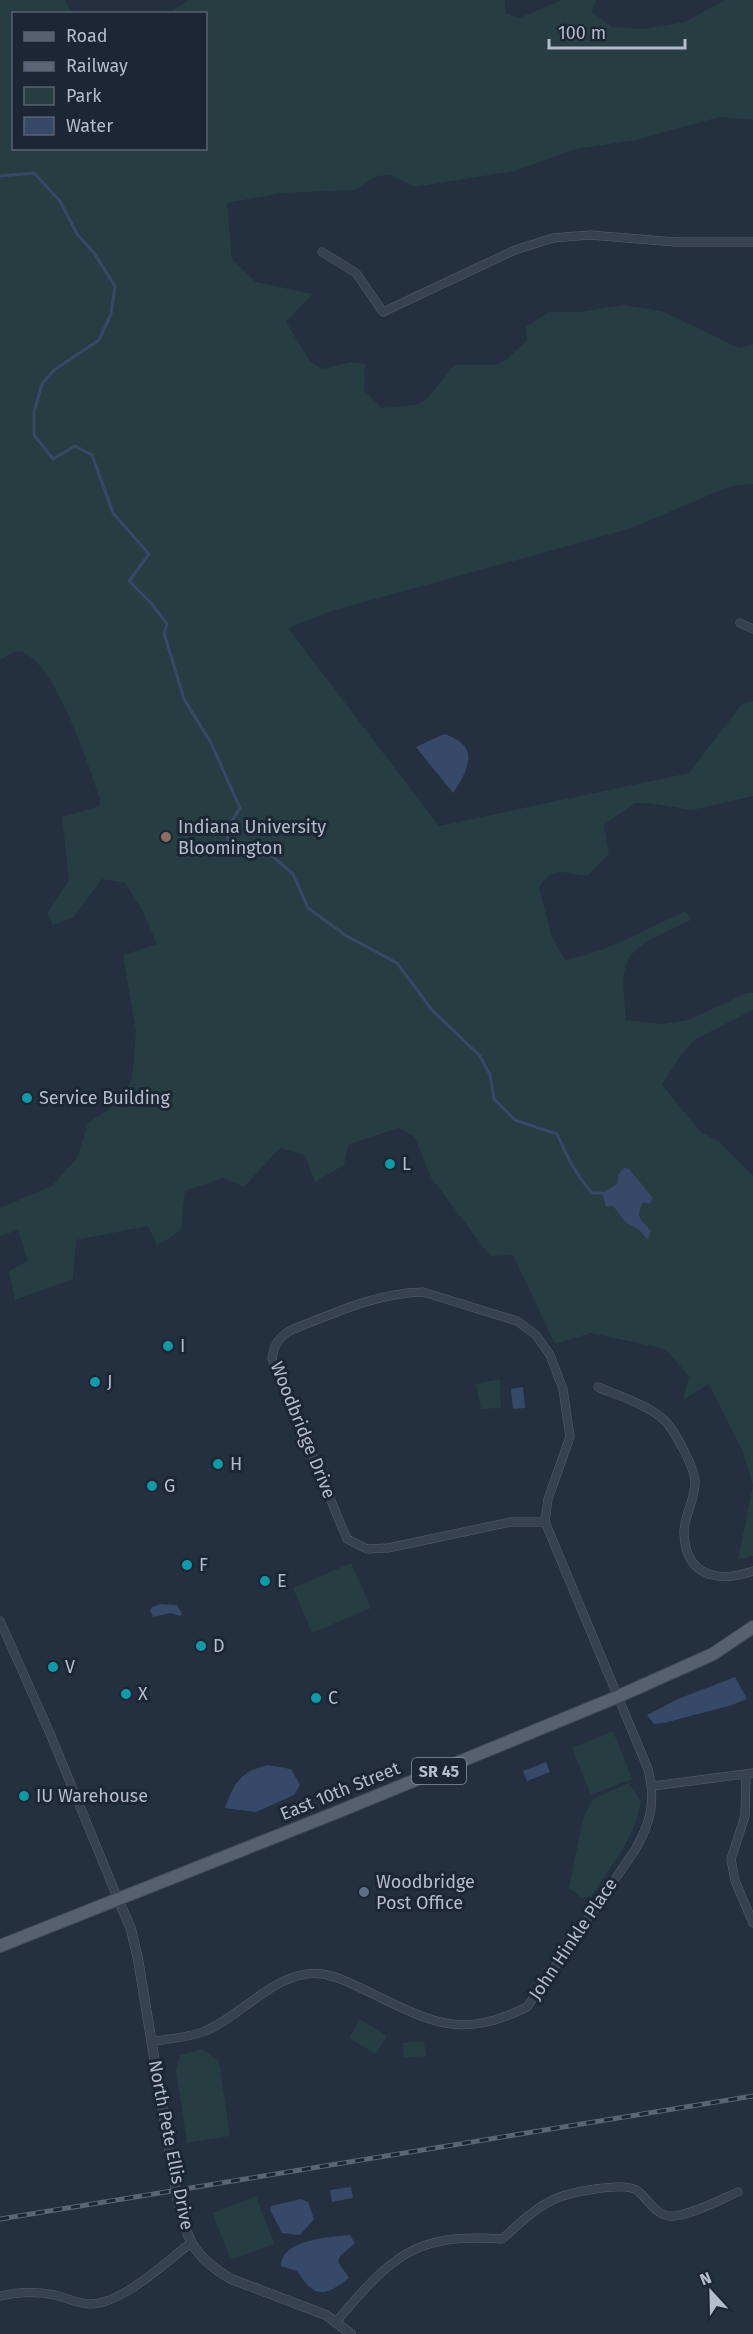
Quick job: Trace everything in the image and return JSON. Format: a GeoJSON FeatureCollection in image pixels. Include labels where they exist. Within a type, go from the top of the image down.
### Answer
{"type":"FeatureCollection","features":[{"type":"Feature","properties":{"kind":"main road","name":"East 10th Street"},"geometry":{"type":"LineString","coordinates":[[0,1946],[345,1809],[617,1697],[712,1654],[753,1627]]}},
{"type":"Feature","properties":{"kind":"street"},"geometry":{"type":"LineString","coordinates":[[322,252],[356,273],[383,312],[515,250],[553,238],[590,235],[675,242],[753,242]]}},
{"type":"Feature","properties":{"kind":"street"},"geometry":{"type":"LineString","coordinates":[[740,623],[753,629]]}},
{"type":"Feature","properties":{"kind":"street","name":"Woodbridge Drive"},"geometry":{"type":"LineString","coordinates":[[423,1292],[517,1321],[530,1329],[542,1341],[554,1364],[563,1389],[570,1437],[548,1499],[545,1522],[511,1522],[378,1550],[347,1539],[272,1359],[273,1347],[283,1335],[291,1330],[369,1299],[405,1293],[423,1292]]}},
{"type":"Feature","properties":{"kind":"street"},"geometry":{"type":"LineString","coordinates":[[598,1387],[657,1414],[669,1425],[689,1462],[695,1480],[693,1500],[683,1533],[688,1554],[697,1569],[715,1578],[734,1578],[753,1571]]}},
{"type":"Feature","properties":{"kind":"street"},"geometry":{"type":"LineString","coordinates":[[545,1522],[617,1697]]}},
{"type":"Feature","properties":{"kind":"street"},"geometry":{"type":"LineString","coordinates":[[0,1621],[49,1731],[118,1899]]}},
{"type":"Feature","properties":{"kind":"street","name":"John Hinkle Place"},"geometry":{"type":"LineString","coordinates":[[152,2042],[204,2032],[278,1984],[295,1977],[321,1974],[349,1983],[416,2014],[448,2025],[470,2026],[509,2016],[527,2007],[638,1844],[653,1804],[648,1769],[617,1697]]}},
{"type":"Feature","properties":{"kind":"street"},"geometry":{"type":"LineString","coordinates":[[652,1786],[749,1773],[745,1816],[731,1859],[735,1881],[753,1923]]}},
{"type":"Feature","properties":{"kind":"street","name":"North Pete Ellis Drive"},"geometry":{"type":"LineString","coordinates":[[118,1899],[131,1929],[138,1959],[177,2197],[184,2228],[191,2243],[207,2262],[231,2279],[326,2315],[351,2334]]}},
{"type":"Feature","properties":{"kind":"street"},"geometry":{"type":"LineString","coordinates":[[336,2322],[373,2279],[400,2256],[445,2239],[476,2237],[502,2239],[534,2212],[557,2198],[608,2188],[628,2187],[638,2192],[661,2214],[675,2217],[738,2192]]}},
{"type":"Feature","properties":{"kind":"street"},"geometry":{"type":"LineString","coordinates":[[0,2296],[35,2293],[88,2304],[104,2303],[135,2285],[191,2243]]}},
{"type":"Feature","properties":{"kind":"green space"},"geometry":{"type":"Polygon","coordinates":[[[0,0],[65,0],[70,10],[76,12],[12,12],[12,150],[207,150],[207,12],[170,12],[189,0],[505,0],[505,13],[519,18],[562,0],[596,0],[592,12],[613,27],[643,29],[685,22],[725,0],[753,0],[753,120],[720,117],[636,140],[576,149],[515,171],[415,187],[390,175],[378,176],[354,190],[283,193],[227,203],[232,259],[256,282],[313,294],[286,322],[310,361],[322,369],[351,362],[365,364],[364,390],[382,408],[415,405],[427,399],[454,365],[496,365],[507,359],[527,340],[526,327],[549,312],[579,312],[623,305],[662,311],[739,348],[753,344],[753,484],[731,486],[629,529],[332,611],[288,628],[439,826],[689,773],[742,704],[753,701],[753,796],[692,810],[635,803],[604,825],[609,854],[587,876],[565,872],[554,873],[548,876],[539,888],[552,937],[565,960],[612,945],[686,911],[691,920],[647,942],[628,960],[624,982],[626,1020],[663,1024],[688,1020],[747,993],[753,993],[753,1010],[694,1040],[681,1055],[662,1085],[700,1131],[719,1142],[753,1176],[753,1485],[742,1450],[709,1384],[683,1400],[689,1376],[665,1349],[591,1333],[555,1344],[513,1255],[490,1256],[430,1176],[415,1137],[398,1128],[348,1145],[344,1165],[315,1182],[305,1155],[280,1148],[244,1187],[224,1178],[185,1191],[181,1230],[170,1238],[157,1245],[148,1226],[76,1240],[73,1279],[15,1300],[9,1271],[28,1261],[18,1230],[0,1236],[0,1208],[52,1186],[77,1158],[88,1123],[118,1103],[132,1079],[136,1031],[123,955],[157,944],[143,912],[125,883],[102,879],[73,918],[53,925],[47,913],[69,880],[62,817],[99,806],[100,799],[80,742],[49,679],[37,663],[25,653],[19,651],[0,660],[0,0]],[[618,1175],[617,1184],[602,1193],[606,1207],[613,1206],[626,1223],[639,1230],[647,1239],[645,1226],[639,1213],[643,1201],[618,1175]]]}},
{"type":"Feature","properties":{"kind":"green space"},"geometry":{"type":"Polygon","coordinates":[[[500,1379],[501,1408],[481,1409],[476,1384],[500,1379]]]}},
{"type":"Feature","properties":{"kind":"green space"},"geometry":{"type":"Polygon","coordinates":[[[753,1485],[753,1556],[738,1560],[753,1485]]]}},
{"type":"Feature","properties":{"kind":"green space"},"geometry":{"type":"Polygon","coordinates":[[[351,1563],[371,1608],[312,1633],[293,1588],[351,1563]]]}},
{"type":"Feature","properties":{"kind":"green space"},"geometry":{"type":"Polygon","coordinates":[[[613,1731],[632,1779],[591,1795],[572,1748],[613,1731]]]}},
{"type":"Feature","properties":{"kind":"green space"},"geometry":{"type":"Polygon","coordinates":[[[629,1783],[641,1801],[634,1827],[591,1897],[582,1898],[569,1888],[583,1818],[593,1799],[629,1783]]]}},
{"type":"Feature","properties":{"kind":"green space"},"geometry":{"type":"Polygon","coordinates":[[[360,2019],[387,2036],[376,2054],[349,2038],[360,2019]]]}},
{"type":"Feature","properties":{"kind":"green space"},"geometry":{"type":"Polygon","coordinates":[[[424,2041],[426,2056],[404,2058],[403,2043],[424,2041]]]}},
{"type":"Feature","properties":{"kind":"green space"},"geometry":{"type":"Polygon","coordinates":[[[202,2049],[219,2061],[230,2136],[187,2143],[176,2070],[180,2055],[202,2049]]]}},
{"type":"Feature","properties":{"kind":"green space"},"geometry":{"type":"Polygon","coordinates":[[[256,2196],[274,2244],[234,2259],[230,2257],[212,2213],[256,2196]]]}},
{"type":"Feature","properties":{"kind":"water"},"geometry":{"type":"Polygon","coordinates":[[[444,734],[456,739],[467,752],[467,767],[453,793],[416,747],[444,734]]]}},
{"type":"Feature","properties":{"kind":"water"},"geometry":{"type":"Polygon","coordinates":[[[624,1168],[629,1169],[653,1198],[650,1204],[643,1202],[639,1211],[640,1218],[651,1231],[648,1240],[639,1230],[626,1223],[613,1206],[606,1207],[602,1193],[617,1184],[618,1175],[624,1168]]]}},
{"type":"Feature","properties":{"kind":"water"},"geometry":{"type":"Polygon","coordinates":[[[523,1387],[525,1408],[513,1409],[511,1389],[523,1387]]]}},
{"type":"Feature","properties":{"kind":"water"},"geometry":{"type":"Polygon","coordinates":[[[160,1604],[177,1605],[182,1614],[180,1616],[170,1613],[153,1617],[150,1610],[160,1604]]]}},
{"type":"Feature","properties":{"kind":"water"},"geometry":{"type":"Polygon","coordinates":[[[735,1677],[747,1699],[664,1723],[654,1724],[647,1715],[678,1699],[735,1677]]]}},
{"type":"Feature","properties":{"kind":"water"},"geometry":{"type":"Polygon","coordinates":[[[546,1762],[550,1772],[527,1781],[523,1771],[546,1762]]]}},
{"type":"Feature","properties":{"kind":"water"},"geometry":{"type":"Polygon","coordinates":[[[268,1765],[291,1769],[300,1785],[294,1795],[256,1812],[225,1808],[240,1779],[251,1771],[268,1765]]]}},
{"type":"Feature","properties":{"kind":"water"},"geometry":{"type":"Polygon","coordinates":[[[351,2187],[353,2198],[332,2202],[330,2190],[351,2187]]]}},
{"type":"Feature","properties":{"kind":"water"},"geometry":{"type":"Polygon","coordinates":[[[301,2199],[308,2202],[314,2219],[300,2235],[282,2233],[270,2210],[271,2206],[301,2199]]]}},
{"type":"Feature","properties":{"kind":"water"},"geometry":{"type":"Polygon","coordinates":[[[350,2235],[355,2243],[340,2256],[338,2262],[349,2278],[333,2289],[326,2292],[315,2291],[297,2271],[281,2266],[283,2257],[298,2245],[308,2241],[350,2235]]]}},
{"type":"Feature","properties":{"kind":"waterway"},"geometry":{"type":"LineString","coordinates":[[0,176],[34,173],[60,201],[77,234],[94,253],[115,286],[111,314],[99,340],[54,370],[42,384],[34,412],[34,435],[53,459],[75,446],[92,455],[113,513],[149,554],[129,581],[151,603],[167,624],[164,633],[184,699],[211,743],[240,808],[226,830],[230,847],[264,849],[293,874],[308,908],[345,935],[397,963],[432,1010],[480,1056],[490,1075],[494,1099],[515,1120],[557,1134],[572,1165],[586,1186],[592,1193],[602,1193]]}},
{"type":"Feature","properties":{"kind":"railway"},"geometry":{"type":"LineString","coordinates":[[0,2219],[753,2096]]}},
{"type":"Feature","properties":{"kind":"place","name":"Indiana University Bloomington"},"geometry":{"type":"Point","coordinates":[166,837]}},
{"type":"Feature","properties":{"kind":"place","name":"Service Building"},"geometry":{"type":"Point","coordinates":[27,1098]}},
{"type":"Feature","properties":{"kind":"place","name":"L"},"geometry":{"type":"Point","coordinates":[390,1164]}},
{"type":"Feature","properties":{"kind":"place","name":"I"},"geometry":{"type":"Point","coordinates":[168,1346]}},
{"type":"Feature","properties":{"kind":"place","name":"J"},"geometry":{"type":"Point","coordinates":[95,1382]}},
{"type":"Feature","properties":{"kind":"place","name":"H"},"geometry":{"type":"Point","coordinates":[218,1464]}},
{"type":"Feature","properties":{"kind":"place","name":"G"},"geometry":{"type":"Point","coordinates":[152,1486]}},
{"type":"Feature","properties":{"kind":"place","name":"F"},"geometry":{"type":"Point","coordinates":[187,1565]}},
{"type":"Feature","properties":{"kind":"place","name":"E"},"geometry":{"type":"Point","coordinates":[265,1581]}},
{"type":"Feature","properties":{"kind":"place","name":"D"},"geometry":{"type":"Point","coordinates":[201,1646]}},
{"type":"Feature","properties":{"kind":"place","name":"V"},"geometry":{"type":"Point","coordinates":[53,1667]}},
{"type":"Feature","properties":{"kind":"place","name":"X"},"geometry":{"type":"Point","coordinates":[126,1694]}},
{"type":"Feature","properties":{"kind":"place","name":"C"},"geometry":{"type":"Point","coordinates":[316,1698]}},
{"type":"Feature","properties":{"kind":"place","name":"IU Warehouse"},"geometry":{"type":"Point","coordinates":[24,1796]}},
{"type":"Feature","properties":{"kind":"place","name":"Woodbridge Post Office"},"geometry":{"type":"Point","coordinates":[364,1892]}}]}
